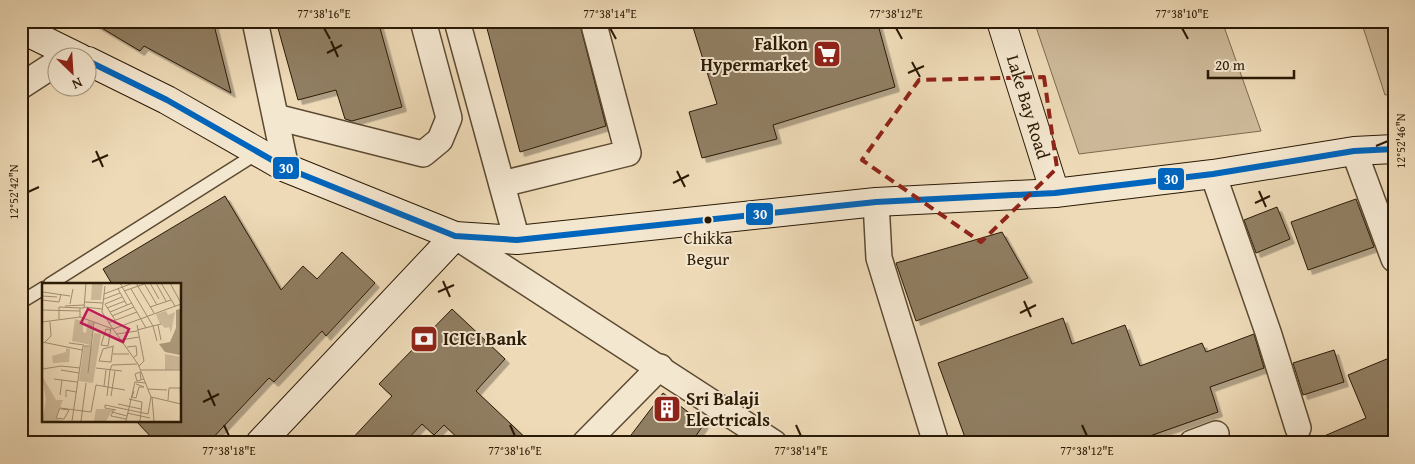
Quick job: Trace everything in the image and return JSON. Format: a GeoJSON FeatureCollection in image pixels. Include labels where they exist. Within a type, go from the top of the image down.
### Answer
{"type":"FeatureCollection","features":[{"type":"Feature","properties":{"kind":"main road","name":"Lake Bay Road"},"geometry":{"type":"LineString","coordinates":[[1002,21],[1055,193]]}},
{"type":"Feature","properties":{"kind":"main road"},"geometry":{"type":"LineString","coordinates":[[21,29],[54,48]]}},
{"type":"Feature","properties":{"kind":"main road"},"geometry":{"type":"LineString","coordinates":[[98,69],[167,100],[286,168],[455,236],[517,240],[876,202],[1055,193],[1212,174],[1354,151],[1394,149]]}},
{"type":"Feature","properties":{"kind":"main road"},"geometry":{"type":"LineString","coordinates":[[260,443],[455,236]]}},
{"type":"Feature","properties":{"kind":"street"},"geometry":{"type":"LineString","coordinates":[[255,21],[286,168]]}},
{"type":"Feature","properties":{"kind":"street"},"geometry":{"type":"LineString","coordinates":[[276,117],[423,154],[440,140],[449,118],[423,21]]}},
{"type":"Feature","properties":{"kind":"street"},"geometry":{"type":"LineString","coordinates":[[457,21],[517,240]]}},
{"type":"Feature","properties":{"kind":"street"},"geometry":{"type":"LineString","coordinates":[[502,184],[628,153],[593,21]]}},
{"type":"Feature","properties":{"kind":"street"},"geometry":{"type":"LineString","coordinates":[[21,86],[48,71]]}},
{"type":"Feature","properties":{"kind":"street"},"geometry":{"type":"LineString","coordinates":[[1354,151],[1394,259]]}},
{"type":"Feature","properties":{"kind":"street"},"geometry":{"type":"LineString","coordinates":[[1212,174],[1268,332],[1298,428]]}},
{"type":"Feature","properties":{"kind":"street"},"geometry":{"type":"LineString","coordinates":[[876,202],[879,258],[936,443]]}},
{"type":"Feature","properties":{"kind":"street"},"geometry":{"type":"LineString","coordinates":[[455,236],[660,367],[774,443]]}},
{"type":"Feature","properties":{"kind":"street"},"geometry":{"type":"LineString","coordinates":[[585,443],[660,367]]}},
{"type":"Feature","properties":{"kind":"street"},"geometry":{"type":"LineString","coordinates":[[1192,443],[1216,434]]}},
{"type":"Feature","properties":{"kind":"lane"},"geometry":{"type":"LineString","coordinates":[[52,283],[259,152]]}},
{"type":"Feature","properties":{"kind":"lane"},"geometry":{"type":"LineString","coordinates":[[21,302],[42,289]]}},
{"type":"Feature","properties":{"kind":"highlighted area"},"geometry":{"type":"Polygon","coordinates":[[[1044,77],[1057,168],[981,242],[862,160],[919,80],[1044,77]]]}},
{"type":"Feature","properties":{"kind":"shaded area"},"geometry":{"type":"Polygon","coordinates":[[[1034,21],[1222,21],[1261,131],[1079,154],[1034,21]]]}},
{"type":"Feature","properties":{"kind":"shaded area"},"geometry":{"type":"Polygon","coordinates":[[[1361,21],[1394,21],[1394,94],[1385,95],[1361,21]]]}},
{"type":"Feature","properties":{"kind":"building"},"geometry":{"type":"Polygon","coordinates":[[[90,21],[213,21],[231,93],[144,46],[140,51],[90,21]]]}},
{"type":"Feature","properties":{"kind":"building"},"geometry":{"type":"Polygon","coordinates":[[[276,21],[378,21],[402,107],[352,121],[345,119],[336,90],[298,100],[276,21]]]}},
{"type":"Feature","properties":{"kind":"building"},"geometry":{"type":"Polygon","coordinates":[[[485,21],[579,21],[606,126],[520,152],[485,21]]]}},
{"type":"Feature","properties":{"kind":"building"},"geometry":{"type":"Polygon","coordinates":[[[691,21],[877,21],[895,87],[773,125],[777,139],[702,158],[689,112],[717,104],[691,21]]]}},
{"type":"Feature","properties":{"kind":"building"},"geometry":{"type":"Polygon","coordinates":[[[225,196],[281,290],[303,266],[317,279],[342,252],[375,283],[326,336],[322,331],[274,382],[269,378],[208,443],[157,443],[137,422],[181,422],[181,283],[111,283],[103,269],[225,196]]]}},
{"type":"Feature","properties":{"kind":"building"},"geometry":{"type":"Polygon","coordinates":[[[1356,199],[1374,247],[1308,270],[1291,222],[1356,199]]]}},
{"type":"Feature","properties":{"kind":"building"},"geometry":{"type":"Polygon","coordinates":[[[1277,207],[1290,239],[1256,253],[1244,220],[1277,207]]]}},
{"type":"Feature","properties":{"kind":"building"},"geometry":{"type":"Polygon","coordinates":[[[1002,232],[1028,278],[916,321],[896,263],[1002,232]]]}},
{"type":"Feature","properties":{"kind":"building"},"geometry":{"type":"Polygon","coordinates":[[[452,309],[505,359],[476,391],[531,443],[463,443],[444,425],[434,435],[422,424],[404,443],[348,443],[392,396],[379,384],[452,309]]]}},
{"type":"Feature","properties":{"kind":"building"},"geometry":{"type":"Polygon","coordinates":[[[1063,318],[1072,344],[1125,325],[1140,366],[1202,343],[1206,352],[1254,334],[1264,368],[1210,387],[1218,412],[1130,443],[967,443],[938,363],[1063,318]]]}},
{"type":"Feature","properties":{"kind":"building"},"geometry":{"type":"Polygon","coordinates":[[[1334,350],[1344,382],[1303,395],[1293,363],[1334,350]]]}},
{"type":"Feature","properties":{"kind":"building"},"geometry":{"type":"Polygon","coordinates":[[[1394,356],[1394,443],[1308,443],[1366,418],[1348,375],[1394,356]]]}},
{"type":"Feature","properties":{"kind":"building","name":"Sri Balaji Electricals"},"geometry":{"type":"Polygon","coordinates":[[[663,393],[704,424],[691,443],[625,443],[663,393]]]}},
{"type":"Feature","properties":{"kind":"transit line","name":"30"},"geometry":{"type":"LineString","coordinates":[[98,66],[167,100],[286,168],[455,236],[517,240],[876,202],[1055,193],[1213,174],[1354,151],[1394,149]]}},
{"type":"Feature","properties":{"kind":"place","name":"Falkon Hypermarket"},"geometry":{"type":"Point","coordinates":[827,54]}},
{"type":"Feature","properties":{"kind":"place","name":"Chikka Begur"},"geometry":{"type":"Point","coordinates":[708,220]}},
{"type":"Feature","properties":{"kind":"place","name":"ICICI Bank"},"geometry":{"type":"Point","coordinates":[424,339]}},
{"type":"Feature","properties":{"kind":"place","name":"Sri Balaji Electricals"},"geometry":{"type":"Point","coordinates":[667,409]}}]}
